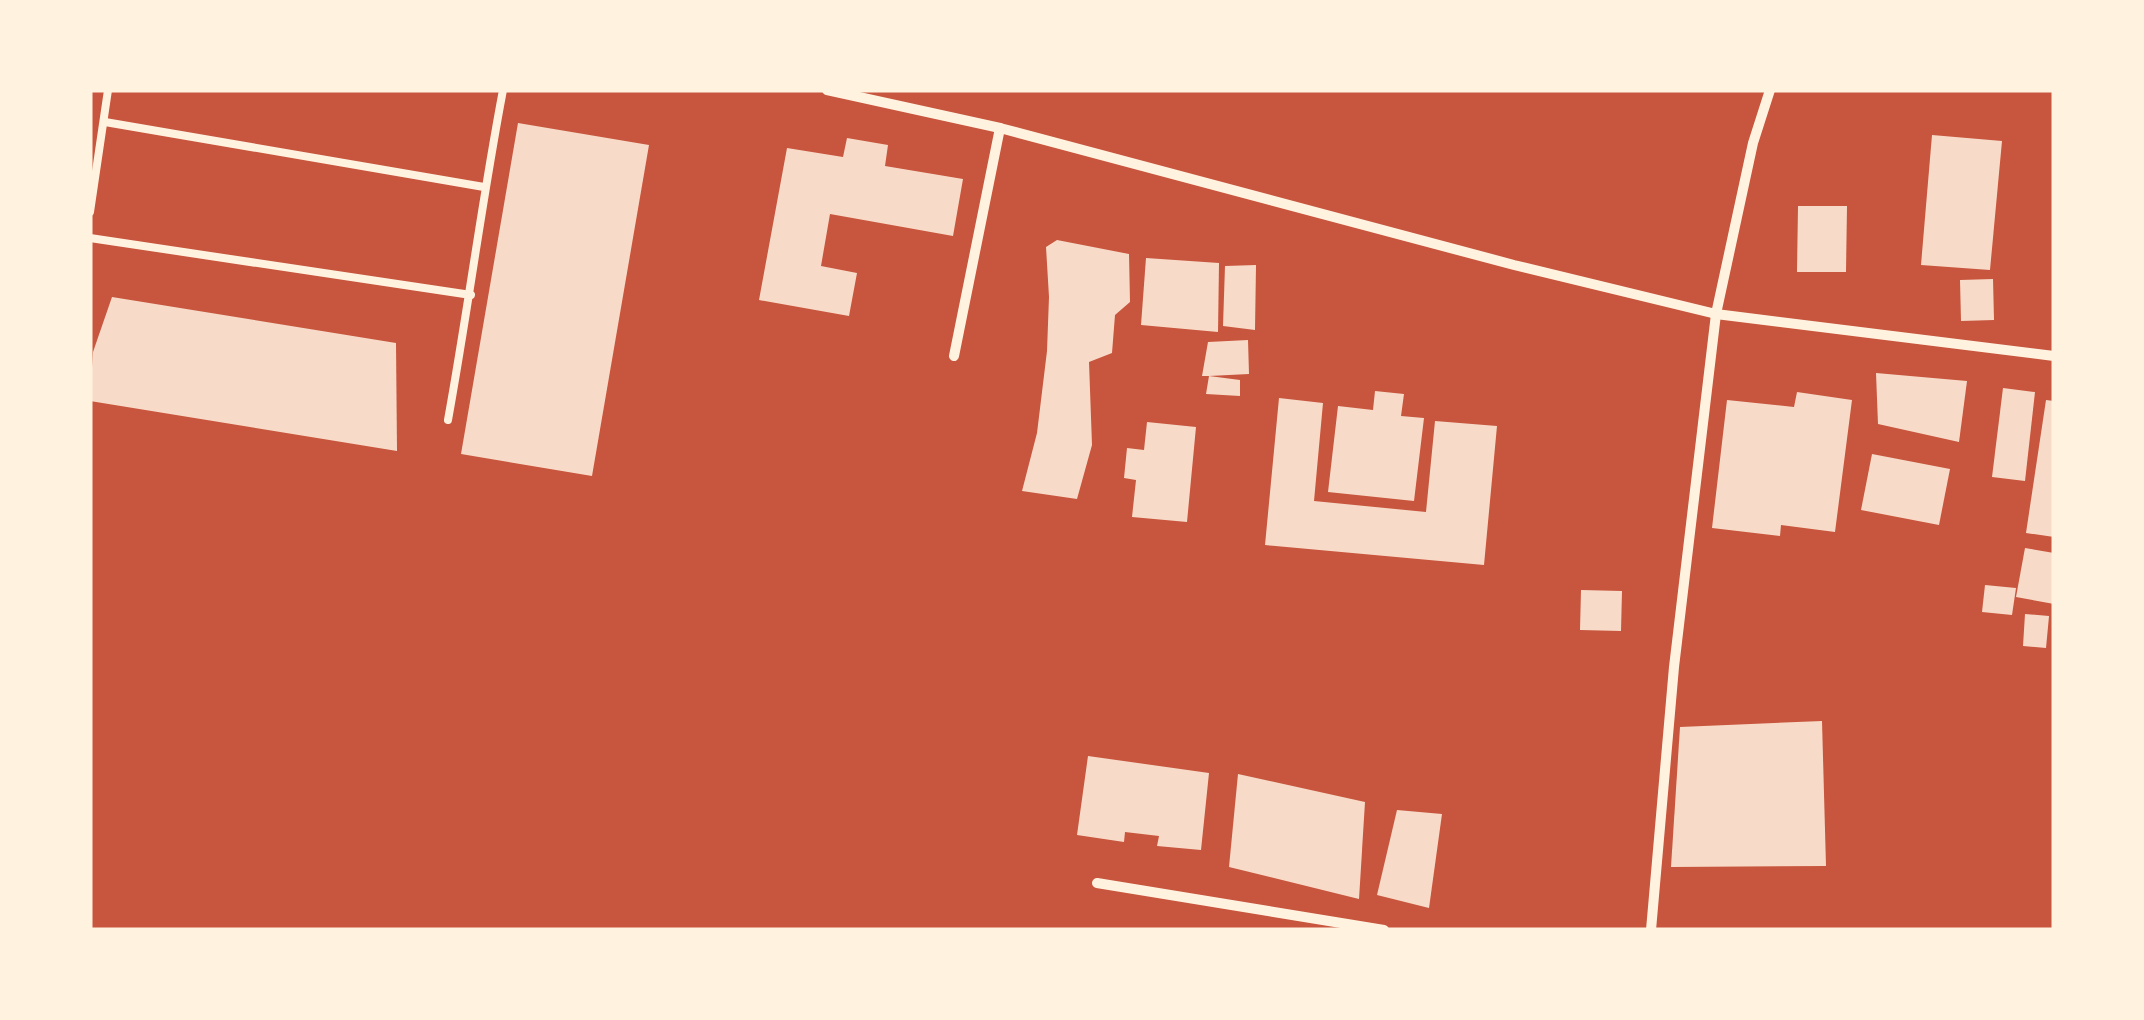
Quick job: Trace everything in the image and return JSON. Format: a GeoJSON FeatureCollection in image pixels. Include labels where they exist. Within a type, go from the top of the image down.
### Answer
{"type":"FeatureCollection","features":[{"type":"Feature","properties":{"kind":"street"},"geometry":{"type":"LineString","coordinates":[[827,90],[1000,128],[1514,265],[1716,314],[2054,356]]}},
{"type":"Feature","properties":{"kind":"street"},"geometry":{"type":"LineString","coordinates":[[1651,930],[1674,667],[1716,314],[1770,90]]}},
{"type":"Feature","properties":{"kind":"street"},"geometry":{"type":"LineString","coordinates":[[954,356],[1000,128]]}},
{"type":"Feature","properties":{"kind":"street"},"geometry":{"type":"LineString","coordinates":[[1097,884],[1384,930]]}},
{"type":"Feature","properties":{"kind":"lane"},"geometry":{"type":"LineString","coordinates":[[90,212],[108,90]]}},
{"type":"Feature","properties":{"kind":"lane"},"geometry":{"type":"LineString","coordinates":[[448,420],[471,295],[484,187],[504,90]]}},
{"type":"Feature","properties":{"kind":"lane"},"geometry":{"type":"LineString","coordinates":[[105,122],[484,187]]}},
{"type":"Feature","properties":{"kind":"lane"},"geometry":{"type":"LineString","coordinates":[[90,238],[471,295]]}},
{"type":"Feature","properties":{"kind":"building"},"geometry":{"type":"Polygon","coordinates":[[[518,123],[649,145],[592,476],[461,454],[518,123]]]}},
{"type":"Feature","properties":{"kind":"building"},"geometry":{"type":"Polygon","coordinates":[[[1932,135],[2002,141],[1990,270],[1921,265],[1932,135]]]}},
{"type":"Feature","properties":{"kind":"building"},"geometry":{"type":"Polygon","coordinates":[[[847,138],[888,145],[885,166],[963,179],[953,236],[830,214],[821,266],[857,273],[849,316],[759,300],[787,148],[843,157],[847,138]]]}},
{"type":"Feature","properties":{"kind":"building"},"geometry":{"type":"Polygon","coordinates":[[[1798,206],[1847,206],[1846,272],[1797,272],[1798,206]]]}},
{"type":"Feature","properties":{"kind":"building"},"geometry":{"type":"Polygon","coordinates":[[[1057,240],[1129,254],[1130,302],[1115,315],[1112,353],[1089,362],[1092,445],[1077,499],[1022,491],[1037,433],[1047,351],[1046,247],[1057,240]]]}},
{"type":"Feature","properties":{"kind":"building"},"geometry":{"type":"Polygon","coordinates":[[[1146,258],[1219,263],[1218,332],[1141,325],[1146,258]]]}},
{"type":"Feature","properties":{"kind":"building"},"geometry":{"type":"Polygon","coordinates":[[[1256,265],[1255,330],[1223,326],[1225,266],[1256,265]]]}},
{"type":"Feature","properties":{"kind":"building"},"geometry":{"type":"Polygon","coordinates":[[[1993,279],[1994,320],[1961,321],[1960,280],[1993,279]]]}},
{"type":"Feature","properties":{"kind":"building"},"geometry":{"type":"Polygon","coordinates":[[[112,297],[396,343],[397,451],[90,401],[93,352],[112,297]]]}},
{"type":"Feature","properties":{"kind":"building"},"geometry":{"type":"Polygon","coordinates":[[[1248,340],[1249,374],[1202,376],[1208,342],[1248,340]]]}},
{"type":"Feature","properties":{"kind":"building"},"geometry":{"type":"Polygon","coordinates":[[[1876,373],[1967,381],[1959,442],[1878,424],[1876,373]]]}},
{"type":"Feature","properties":{"kind":"building"},"geometry":{"type":"Polygon","coordinates":[[[1209,376],[1240,380],[1240,396],[1206,394],[1209,376]]]}},
{"type":"Feature","properties":{"kind":"building"},"geometry":{"type":"Polygon","coordinates":[[[2003,388],[2035,392],[2025,481],[1992,477],[2003,388]]]}},
{"type":"Feature","properties":{"kind":"building"},"geometry":{"type":"Polygon","coordinates":[[[1375,391],[1404,394],[1401,416],[1424,418],[1414,501],[1328,492],[1338,406],[1373,410],[1375,391]]]}},
{"type":"Feature","properties":{"kind":"building"},"geometry":{"type":"Polygon","coordinates":[[[1797,392],[1852,400],[1835,532],[1781,525],[1780,536],[1712,528],[1727,400],[1794,407],[1797,392]]]}},
{"type":"Feature","properties":{"kind":"building"},"geometry":{"type":"Polygon","coordinates":[[[1279,398],[1323,403],[1314,501],[1426,512],[1435,421],[1497,426],[1484,565],[1265,545],[1279,398]]]}},
{"type":"Feature","properties":{"kind":"building"},"geometry":{"type":"Polygon","coordinates":[[[2046,400],[2054,401],[2054,537],[2026,533],[2046,400]]]}},
{"type":"Feature","properties":{"kind":"building"},"geometry":{"type":"Polygon","coordinates":[[[1147,422],[1196,427],[1187,522],[1132,517],[1136,480],[1124,478],[1127,448],[1144,450],[1147,422]]]}},
{"type":"Feature","properties":{"kind":"building"},"geometry":{"type":"Polygon","coordinates":[[[1872,454],[1950,469],[1939,525],[1861,510],[1872,454]]]}},
{"type":"Feature","properties":{"kind":"building"},"geometry":{"type":"Polygon","coordinates":[[[2025,548],[2054,553],[2054,604],[2016,597],[2025,548]]]}},
{"type":"Feature","properties":{"kind":"building"},"geometry":{"type":"Polygon","coordinates":[[[1985,585],[2016,588],[2012,615],[1982,612],[1985,585]]]}},
{"type":"Feature","properties":{"kind":"building"},"geometry":{"type":"Polygon","coordinates":[[[1581,590],[1622,591],[1621,631],[1580,630],[1581,590]]]}},
{"type":"Feature","properties":{"kind":"building"},"geometry":{"type":"Polygon","coordinates":[[[2025,614],[2049,616],[2046,648],[2023,646],[2025,614]]]}},
{"type":"Feature","properties":{"kind":"building"},"geometry":{"type":"Polygon","coordinates":[[[1822,721],[1826,866],[1671,867],[1680,727],[1822,721]]]}},
{"type":"Feature","properties":{"kind":"building"},"geometry":{"type":"Polygon","coordinates":[[[1088,756],[1209,773],[1201,850],[1157,846],[1159,836],[1125,832],[1124,842],[1077,835],[1088,756]]]}},
{"type":"Feature","properties":{"kind":"building"},"geometry":{"type":"Polygon","coordinates":[[[1238,774],[1365,802],[1359,899],[1229,867],[1238,774]]]}},
{"type":"Feature","properties":{"kind":"building"},"geometry":{"type":"Polygon","coordinates":[[[1397,810],[1442,814],[1429,908],[1377,895],[1397,810]]]}}]}
